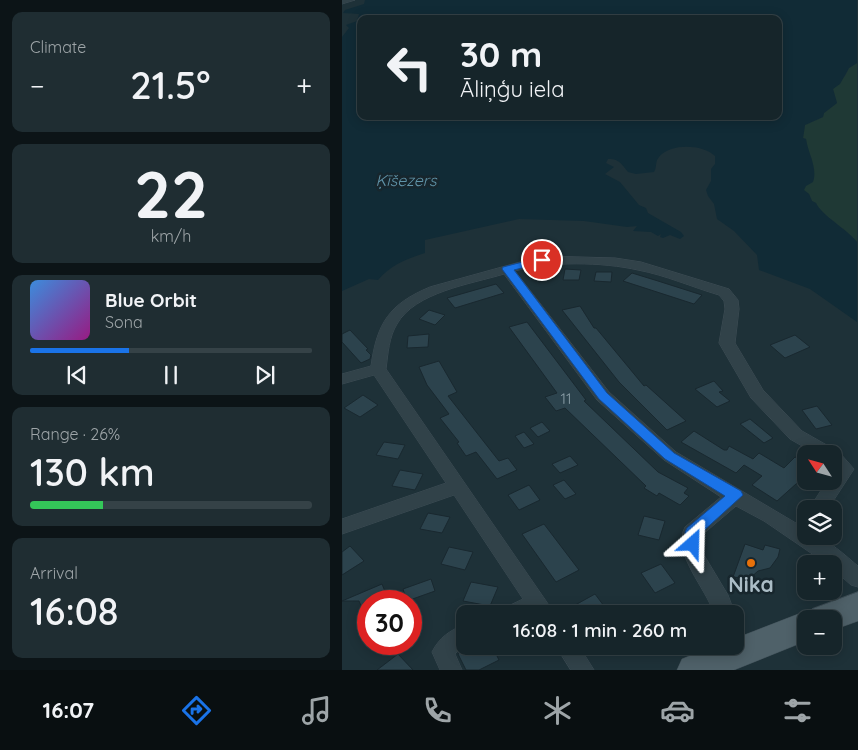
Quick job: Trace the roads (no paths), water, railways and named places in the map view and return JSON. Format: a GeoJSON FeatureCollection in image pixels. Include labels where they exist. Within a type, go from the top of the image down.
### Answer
{"type":"FeatureCollection","features":[{"type":"Feature","properties":{"kind":"main road"},"geometry":{"type":"LineString","coordinates":[[842,612],[858,606]]}},
{"type":"Feature","properties":{"kind":"main road"},"geometry":{"type":"LineString","coordinates":[[744,644],[797,629]]}},
{"type":"Feature","properties":{"kind":"main road"},"geometry":{"type":"LineString","coordinates":[[694,670],[721,655]]}},
{"type":"Feature","properties":{"kind":"street"},"geometry":{"type":"LineString","coordinates":[[342,2],[351,0]]}},
{"type":"Feature","properties":{"kind":"street"},"geometry":{"type":"LineString","coordinates":[[539,605],[456,487],[378,369],[382,341],[390,322],[403,307],[418,297],[435,290],[542,260],[615,262],[641,266],[724,292],[731,300],[732,310],[727,343],[758,394],[796,435],[814,445]]}},
{"type":"Feature","properties":{"kind":"street"},"geometry":{"type":"LineString","coordinates":[[507,269],[603,396],[670,456],[797,531]]}},
{"type":"Feature","properties":{"kind":"street"},"geometry":{"type":"LineString","coordinates":[[342,379],[378,369]]}},
{"type":"Feature","properties":{"kind":"street"},"geometry":{"type":"LineString","coordinates":[[842,465],[846,469],[842,475]]}},
{"type":"Feature","properties":{"kind":"street"},"geometry":{"type":"LineString","coordinates":[[342,527],[456,487]]}},
{"type":"Feature","properties":{"kind":"street"},"geometry":{"type":"LineString","coordinates":[[722,605],[694,556],[692,532],[736,495]]}},
{"type":"Feature","properties":{"kind":"street"},"geometry":{"type":"LineString","coordinates":[[819,545],[858,579]]}},
{"type":"Feature","properties":{"kind":"street"},"geometry":{"type":"LineString","coordinates":[[451,670],[444,652],[456,638]]}},
{"type":"Feature","properties":{"kind":"street"},"geometry":{"type":"LineString","coordinates":[[573,655],[583,670]]}},
{"type":"Feature","properties":{"kind":"water","name":"Ķīšezers"},"geometry":{"type":"Polygon","coordinates":[[[365,0],[857,0],[857,63],[849,68],[840,84],[833,89],[837,103],[824,113],[823,117],[805,125],[803,138],[806,139],[814,171],[813,182],[806,186],[804,190],[824,213],[857,242],[857,322],[810,289],[759,270],[757,255],[734,231],[717,219],[714,204],[706,190],[711,181],[711,169],[715,164],[715,156],[710,152],[695,147],[678,147],[664,152],[656,162],[654,172],[636,174],[628,172],[617,161],[608,159],[606,163],[614,167],[605,174],[620,182],[639,205],[646,208],[648,213],[681,232],[684,236],[680,239],[670,235],[663,238],[660,237],[661,234],[658,236],[651,232],[633,231],[637,226],[627,227],[584,221],[519,219],[425,240],[425,253],[399,263],[378,280],[369,279],[342,291],[342,37],[349,28],[346,25],[357,21],[357,120],[782,120],[782,15],[359,15],[343,13],[345,10],[364,4],[365,0]]]}},
{"type":"Feature","properties":{"kind":"place","name":"Nika"},"geometry":{"type":"Point","coordinates":[751,563]}}]}
